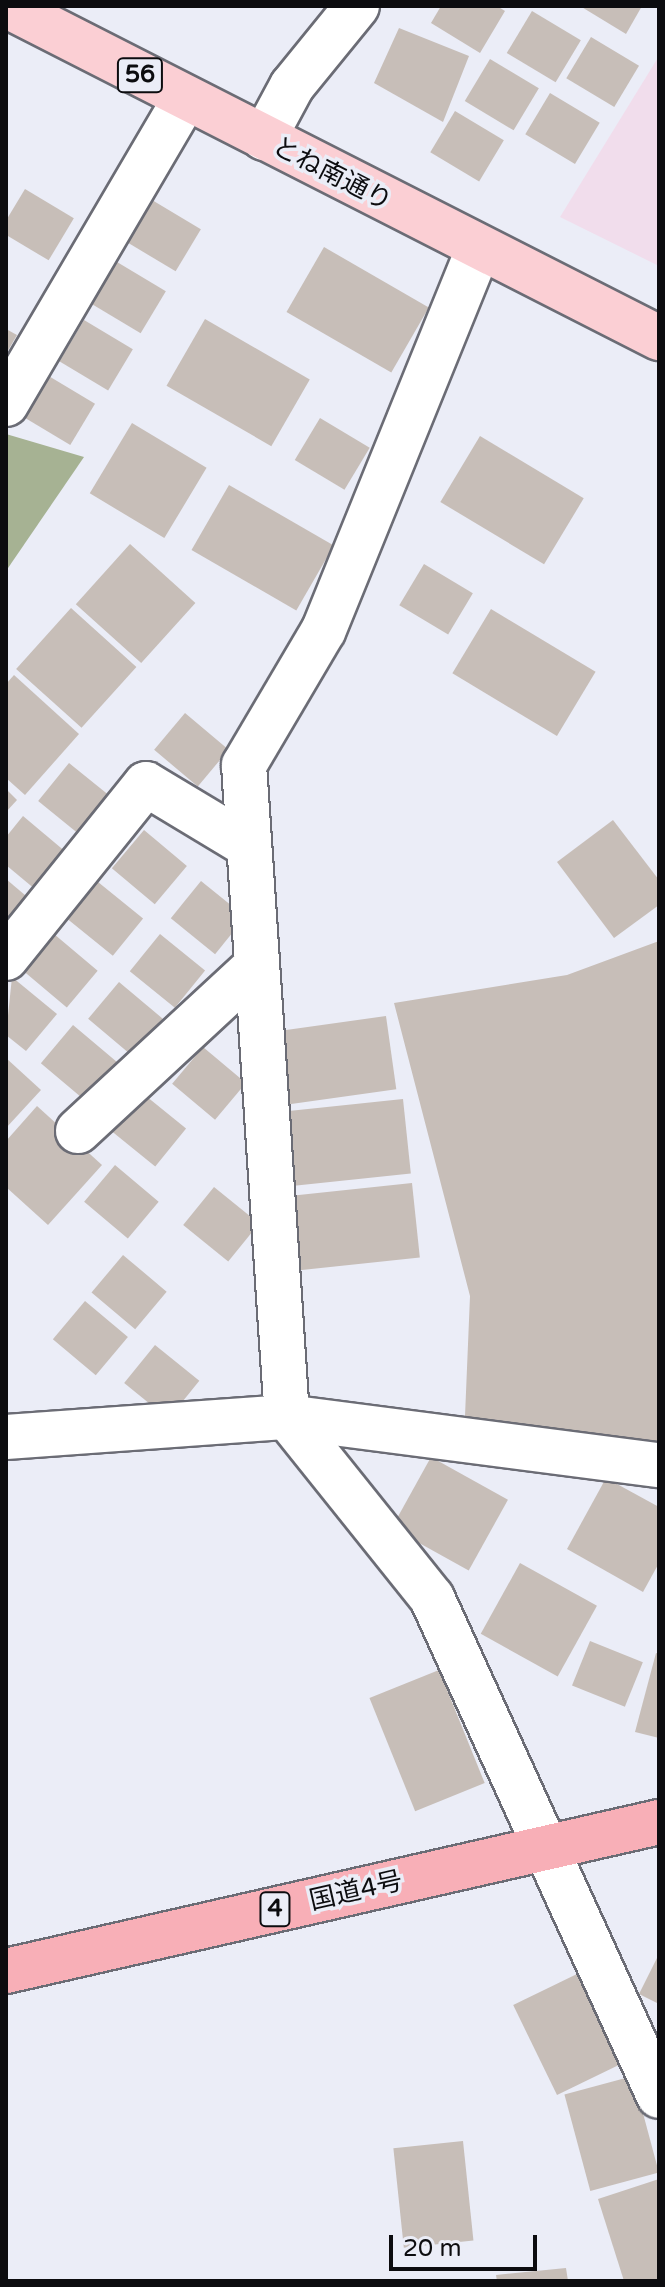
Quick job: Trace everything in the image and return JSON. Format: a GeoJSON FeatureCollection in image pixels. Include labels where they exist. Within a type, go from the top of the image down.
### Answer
{"type":"FeatureCollection","features":[{"type":"Feature","properties":{"kind":"highway","name":"国道4号"},"geometry":{"type":"LineString","coordinates":[[6,1971],[659,1822]]}},
{"type":"Feature","properties":{"kind":"main road","name":"とね南通り"},"geometry":{"type":"LineString","coordinates":[[7,6],[478,250],[659,338]]}},
{"type":"Feature","properties":{"kind":"street"},"geometry":{"type":"LineString","coordinates":[[264,138],[292,86],[357,6]]}},
{"type":"Feature","properties":{"kind":"street"},"geometry":{"type":"LineString","coordinates":[[6,404],[185,99]]}},
{"type":"Feature","properties":{"kind":"street"},"geometry":{"type":"LineString","coordinates":[[478,250],[323,631],[244,765],[287,1417],[432,1598],[659,2096]]}},
{"type":"Feature","properties":{"kind":"street"},"geometry":{"type":"LineString","coordinates":[[6,958],[146,784],[249,846]]}},
{"type":"Feature","properties":{"kind":"street"},"geometry":{"type":"LineString","coordinates":[[78,1131],[257,965]]}},
{"type":"Feature","properties":{"kind":"street"},"geometry":{"type":"LineString","coordinates":[[6,1437],[287,1417],[659,1465]]}},
{"type":"Feature","properties":{"kind":"shaded area"},"geometry":{"type":"Polygon","coordinates":[[[659,56],[659,266],[560,217],[659,56]]]}},
{"type":"Feature","properties":{"kind":"green space"},"geometry":{"type":"Polygon","coordinates":[[[6,434],[84,457],[6,571],[6,434]]]}},
{"type":"Feature","properties":{"kind":"building"},"geometry":{"type":"Polygon","coordinates":[[[441,6],[497,6],[505,11],[480,53],[431,23],[441,6]]]}},
{"type":"Feature","properties":{"kind":"building"},"geometry":{"type":"Polygon","coordinates":[[[580,6],[642,6],[626,34],[580,6]]]}},
{"type":"Feature","properties":{"kind":"building"},"geometry":{"type":"Polygon","coordinates":[[[532,11],[581,40],[556,82],[507,53],[532,11]]]}},
{"type":"Feature","properties":{"kind":"building"},"geometry":{"type":"Polygon","coordinates":[[[399,28],[469,56],[443,122],[374,83],[399,28]]]}},
{"type":"Feature","properties":{"kind":"building"},"geometry":{"type":"Polygon","coordinates":[[[591,37],[639,66],[614,107],[566,78],[591,37]]]}},
{"type":"Feature","properties":{"kind":"building"},"geometry":{"type":"Polygon","coordinates":[[[490,59],[539,88],[514,130],[465,101],[490,59]]]}},
{"type":"Feature","properties":{"kind":"building"},"geometry":{"type":"Polygon","coordinates":[[[550,93],[600,123],[575,164],[525,134],[550,93]]]}},
{"type":"Feature","properties":{"kind":"building"},"geometry":{"type":"Polygon","coordinates":[[[455,111],[504,140],[479,182],[430,152],[455,111]]]}},
{"type":"Feature","properties":{"kind":"building"},"geometry":{"type":"Polygon","coordinates":[[[25,189],[74,218],[49,260],[6,235],[6,221],[25,189]]]}},
{"type":"Feature","properties":{"kind":"building"},"geometry":{"type":"Polygon","coordinates":[[[152,200],[201,229],[176,271],[127,242],[152,200]]]}},
{"type":"Feature","properties":{"kind":"building"},"geometry":{"type":"Polygon","coordinates":[[[324,247],[429,308],[391,372],[286,312],[324,247]]]}},
{"type":"Feature","properties":{"kind":"building"},"geometry":{"type":"Polygon","coordinates":[[[117,262],[166,291],[141,333],[92,304],[117,262]]]}},
{"type":"Feature","properties":{"kind":"building"},"geometry":{"type":"Polygon","coordinates":[[[205,319],[310,379],[271,446],[166,386],[205,319]]]}},
{"type":"Feature","properties":{"kind":"building"},"geometry":{"type":"Polygon","coordinates":[[[84,320],[133,349],[108,391],[59,361],[84,320]]]}},
{"type":"Feature","properties":{"kind":"building"},"geometry":{"type":"Polygon","coordinates":[[[6,329],[17,335],[6,354],[6,329]]]}},
{"type":"Feature","properties":{"kind":"building"},"geometry":{"type":"Polygon","coordinates":[[[47,375],[95,404],[70,445],[22,416],[47,375]]]}},
{"type":"Feature","properties":{"kind":"building"},"geometry":{"type":"Polygon","coordinates":[[[320,418],[370,448],[344,490],[295,460],[320,418]]]}},
{"type":"Feature","properties":{"kind":"building"},"geometry":{"type":"Polygon","coordinates":[[[132,423],[207,468],[164,538],[90,493],[132,423]]]}},
{"type":"Feature","properties":{"kind":"building"},"geometry":{"type":"Polygon","coordinates":[[[480,436],[584,498],[544,564],[440,502],[480,436]]]}},
{"type":"Feature","properties":{"kind":"building"},"geometry":{"type":"Polygon","coordinates":[[[229,485],[334,546],[296,610],[192,550],[229,485]]]}},
{"type":"Feature","properties":{"kind":"building"},"geometry":{"type":"Polygon","coordinates":[[[130,544],[195,603],[141,663],[76,604],[130,544]]]}},
{"type":"Feature","properties":{"kind":"building"},"geometry":{"type":"Polygon","coordinates":[[[424,564],[473,593],[448,635],[399,605],[424,564]]]}},
{"type":"Feature","properties":{"kind":"building"},"geometry":{"type":"Polygon","coordinates":[[[71,608],[136,667],[82,728],[16,669],[71,608]]]}},
{"type":"Feature","properties":{"kind":"building"},"geometry":{"type":"Polygon","coordinates":[[[491,609],[596,672],[557,736],[452,673],[491,609]]]}},
{"type":"Feature","properties":{"kind":"building"},"geometry":{"type":"Polygon","coordinates":[[[14,675],[79,734],[25,795],[6,778],[6,684],[14,675]]]}},
{"type":"Feature","properties":{"kind":"building"},"geometry":{"type":"Polygon","coordinates":[[[185,713],[229,750],[198,786],[154,750],[185,713]]]}},
{"type":"Feature","properties":{"kind":"building"},"geometry":{"type":"Polygon","coordinates":[[[69,763],[113,799],[82,837],[38,801],[69,763]]]}},
{"type":"Feature","properties":{"kind":"building"},"geometry":{"type":"Polygon","coordinates":[[[6,789],[17,800],[6,812],[6,789]]]}},
{"type":"Feature","properties":{"kind":"building"},"geometry":{"type":"Polygon","coordinates":[[[23,816],[67,853],[36,890],[6,865],[6,837],[23,816]]]}},
{"type":"Feature","properties":{"kind":"building"},"geometry":{"type":"Polygon","coordinates":[[[613,820],[659,880],[659,905],[614,938],[557,862],[613,820]]]}},
{"type":"Feature","properties":{"kind":"building"},"geometry":{"type":"Polygon","coordinates":[[[144,830],[187,866],[155,904],[112,868],[144,830]]]}},
{"type":"Feature","properties":{"kind":"building"},"geometry":{"type":"Polygon","coordinates":[[[6,879],[32,901],[6,933],[6,879]]]}},
{"type":"Feature","properties":{"kind":"building"},"geometry":{"type":"Polygon","coordinates":[[[201,881],[245,917],[215,954],[171,918],[201,881]]]}},
{"type":"Feature","properties":{"kind":"building"},"geometry":{"type":"Polygon","coordinates":[[[98,882],[143,919],[113,956],[68,919],[98,882]]]}},
{"type":"Feature","properties":{"kind":"building"},"geometry":{"type":"Polygon","coordinates":[[[54,934],[98,971],[67,1007],[23,971],[54,934]]]}},
{"type":"Feature","properties":{"kind":"building"},"geometry":{"type":"Polygon","coordinates":[[[160,934],[205,971],[175,1008],[130,971],[160,934]]]}},
{"type":"Feature","properties":{"kind":"building"},"geometry":{"type":"Polygon","coordinates":[[[659,941],[659,1463],[464,1440],[470,1296],[394,1003],[567,975],[659,941]]]}},
{"type":"Feature","properties":{"kind":"building"},"geometry":{"type":"Polygon","coordinates":[[[12,977],[57,1014],[26,1051],[6,1035],[12,977]]]}},
{"type":"Feature","properties":{"kind":"building"},"geometry":{"type":"Polygon","coordinates":[[[119,982],[163,1019],[132,1055],[88,1019],[119,982]]]}},
{"type":"Feature","properties":{"kind":"building"},"geometry":{"type":"Polygon","coordinates":[[[386,1016],[396,1089],[289,1104],[279,1031],[386,1016]]]}},
{"type":"Feature","properties":{"kind":"building"},"geometry":{"type":"Polygon","coordinates":[[[73,1025],[117,1062],[85,1100],[41,1063],[73,1025]]]}},
{"type":"Feature","properties":{"kind":"building"},"geometry":{"type":"Polygon","coordinates":[[[203,1047],[246,1083],[215,1120],[172,1084],[203,1047]]]}},
{"type":"Feature","properties":{"kind":"building"},"geometry":{"type":"Polygon","coordinates":[[[6,1058],[41,1090],[6,1128],[6,1058]]]}},
{"type":"Feature","properties":{"kind":"building"},"geometry":{"type":"Polygon","coordinates":[[[141,1092],[186,1129],[155,1167],[110,1130],[141,1092]]]}},
{"type":"Feature","properties":{"kind":"building"},"geometry":{"type":"Polygon","coordinates":[[[403,1099],[411,1174],[290,1186],[282,1112],[403,1099]]]}},
{"type":"Feature","properties":{"kind":"building"},"geometry":{"type":"Polygon","coordinates":[[[37,1106],[102,1165],[48,1225],[6,1187],[6,1141],[37,1106]]]}},
{"type":"Feature","properties":{"kind":"building"},"geometry":{"type":"Polygon","coordinates":[[[115,1165],[159,1202],[128,1238],[84,1202],[115,1165]]]}},
{"type":"Feature","properties":{"kind":"building"},"geometry":{"type":"Polygon","coordinates":[[[412,1183],[420,1258],[300,1270],[292,1196],[412,1183]]]}},
{"type":"Feature","properties":{"kind":"building"},"geometry":{"type":"Polygon","coordinates":[[[214,1187],[259,1224],[228,1262],[183,1225],[214,1187]]]}},
{"type":"Feature","properties":{"kind":"building"},"geometry":{"type":"Polygon","coordinates":[[[123,1255],[167,1292],[135,1329],[92,1293],[123,1255]]]}},
{"type":"Feature","properties":{"kind":"building"},"geometry":{"type":"Polygon","coordinates":[[[85,1301],[128,1337],[96,1375],[53,1339],[85,1301]]]}},
{"type":"Feature","properties":{"kind":"building"},"geometry":{"type":"Polygon","coordinates":[[[155,1345],[199,1381],[168,1419],[124,1383],[155,1345]]]}},
{"type":"Feature","properties":{"kind":"building"},"geometry":{"type":"Polygon","coordinates":[[[431,1457],[508,1500],[469,1571],[392,1528],[431,1457]]]}},
{"type":"Feature","properties":{"kind":"building"},"geometry":{"type":"Polygon","coordinates":[[[606,1478],[659,1507],[659,1563],[643,1592],[567,1549],[606,1478]]]}},
{"type":"Feature","properties":{"kind":"building"},"geometry":{"type":"Polygon","coordinates":[[[520,1563],[597,1606],[558,1677],[481,1634],[520,1563]]]}},
{"type":"Feature","properties":{"kind":"building"},"geometry":{"type":"Polygon","coordinates":[[[590,1641],[643,1662],[625,1707],[572,1686],[590,1641]]]}},
{"type":"Feature","properties":{"kind":"building"},"geometry":{"type":"Polygon","coordinates":[[[656,1653],[659,1654],[659,1738],[635,1732],[656,1653]]]}},
{"type":"Feature","properties":{"kind":"building"},"geometry":{"type":"Polygon","coordinates":[[[439,1670],[485,1783],[415,1811],[369,1698],[439,1670]]]}},
{"type":"Feature","properties":{"kind":"building"},"geometry":{"type":"Polygon","coordinates":[[[659,1954],[659,2004],[639,1994],[659,1954]]]}},
{"type":"Feature","properties":{"kind":"building"},"geometry":{"type":"Polygon","coordinates":[[[577,1974],[621,2064],[557,2095],[513,2005],[577,1974]]]}},
{"type":"Feature","properties":{"kind":"building"},"geometry":{"type":"Polygon","coordinates":[[[633,2076],[659,2173],[590,2191],[564,2094],[633,2076]]]}},
{"type":"Feature","properties":{"kind":"building"},"geometry":{"type":"Polygon","coordinates":[[[463,2141],[473,2240],[404,2248],[393,2148],[463,2141]]]}},
{"type":"Feature","properties":{"kind":"building"},"geometry":{"type":"Polygon","coordinates":[[[659,2179],[659,2281],[624,2281],[598,2199],[659,2179]]]}},
{"type":"Feature","properties":{"kind":"building"},"geometry":{"type":"Polygon","coordinates":[[[566,2268],[568,2281],[497,2281],[496,2275],[566,2268]]]}}]}
